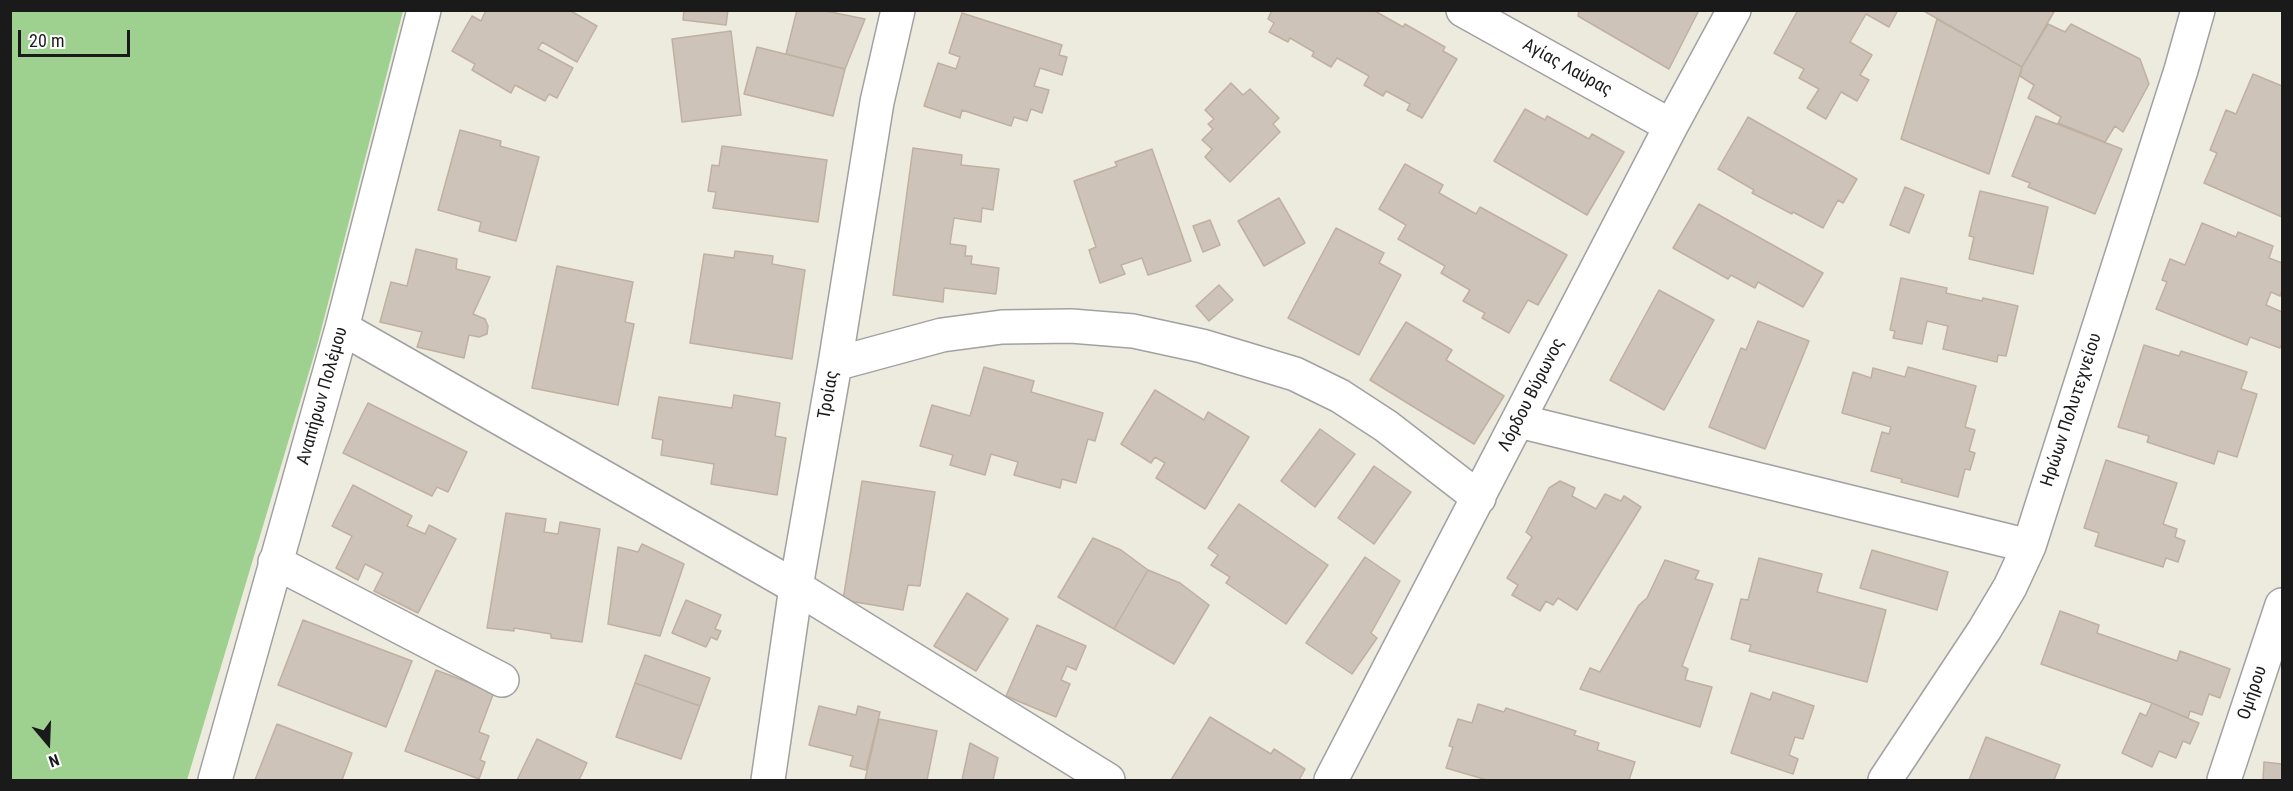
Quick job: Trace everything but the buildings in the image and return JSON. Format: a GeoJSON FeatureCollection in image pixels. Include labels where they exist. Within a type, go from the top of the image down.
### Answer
{"type":"FeatureCollection","features":[{"type":"Feature","properties":{"kind":"street","name":"Αναπήρων Πολέμου"},"geometry":{"type":"LineString","coordinates":[[215,780],[342,328],[424,10]]}},
{"type":"Feature","properties":{"kind":"street","name":"Τροίας"},"geometry":{"type":"LineString","coordinates":[[768,780],[796,587],[877,102],[898,10]]}},
{"type":"Feature","properties":{"kind":"street","name":"Αγίας Λαύρας"},"geometry":{"type":"LineString","coordinates":[[1463,10],[1671,126]]}},
{"type":"Feature","properties":{"kind":"street","name":"Λόρδου Βύρωνος"},"geometry":{"type":"LineString","coordinates":[[1331,780],[1671,126],[1734,10]]}},
{"type":"Feature","properties":{"kind":"street","name":"Ηρώων Πολυτεχνείου"},"geometry":{"type":"LineString","coordinates":[[1885,780],[1985,629],[2010,587],[2029,546],[2181,70],[2198,10]]}},
{"type":"Feature","properties":{"kind":"street"},"geometry":{"type":"LineString","coordinates":[[835,364],[942,335],[1002,327],[1071,326],[1133,331],[1202,346],[1295,374],[1340,396],[1386,426],[1479,498]]}},
{"type":"Feature","properties":{"kind":"street"},"geometry":{"type":"LineString","coordinates":[[342,328],[796,587],[1108,780]]}},
{"type":"Feature","properties":{"kind":"street"},"geometry":{"type":"LineString","coordinates":[[1519,421],[2029,546]]}},
{"type":"Feature","properties":{"kind":"street"},"geometry":{"type":"LineString","coordinates":[[275,562],[502,680]]}},
{"type":"Feature","properties":{"kind":"street","name":"Ομήρου"},"geometry":{"type":"LineString","coordinates":[[2224,780],[2283,605]]}},
{"type":"Feature","properties":{"kind":"green space"},"geometry":{"type":"Polygon","coordinates":[[[10,11],[403,11],[318,342],[187,780],[11,780],[10,11]]]}}]}
